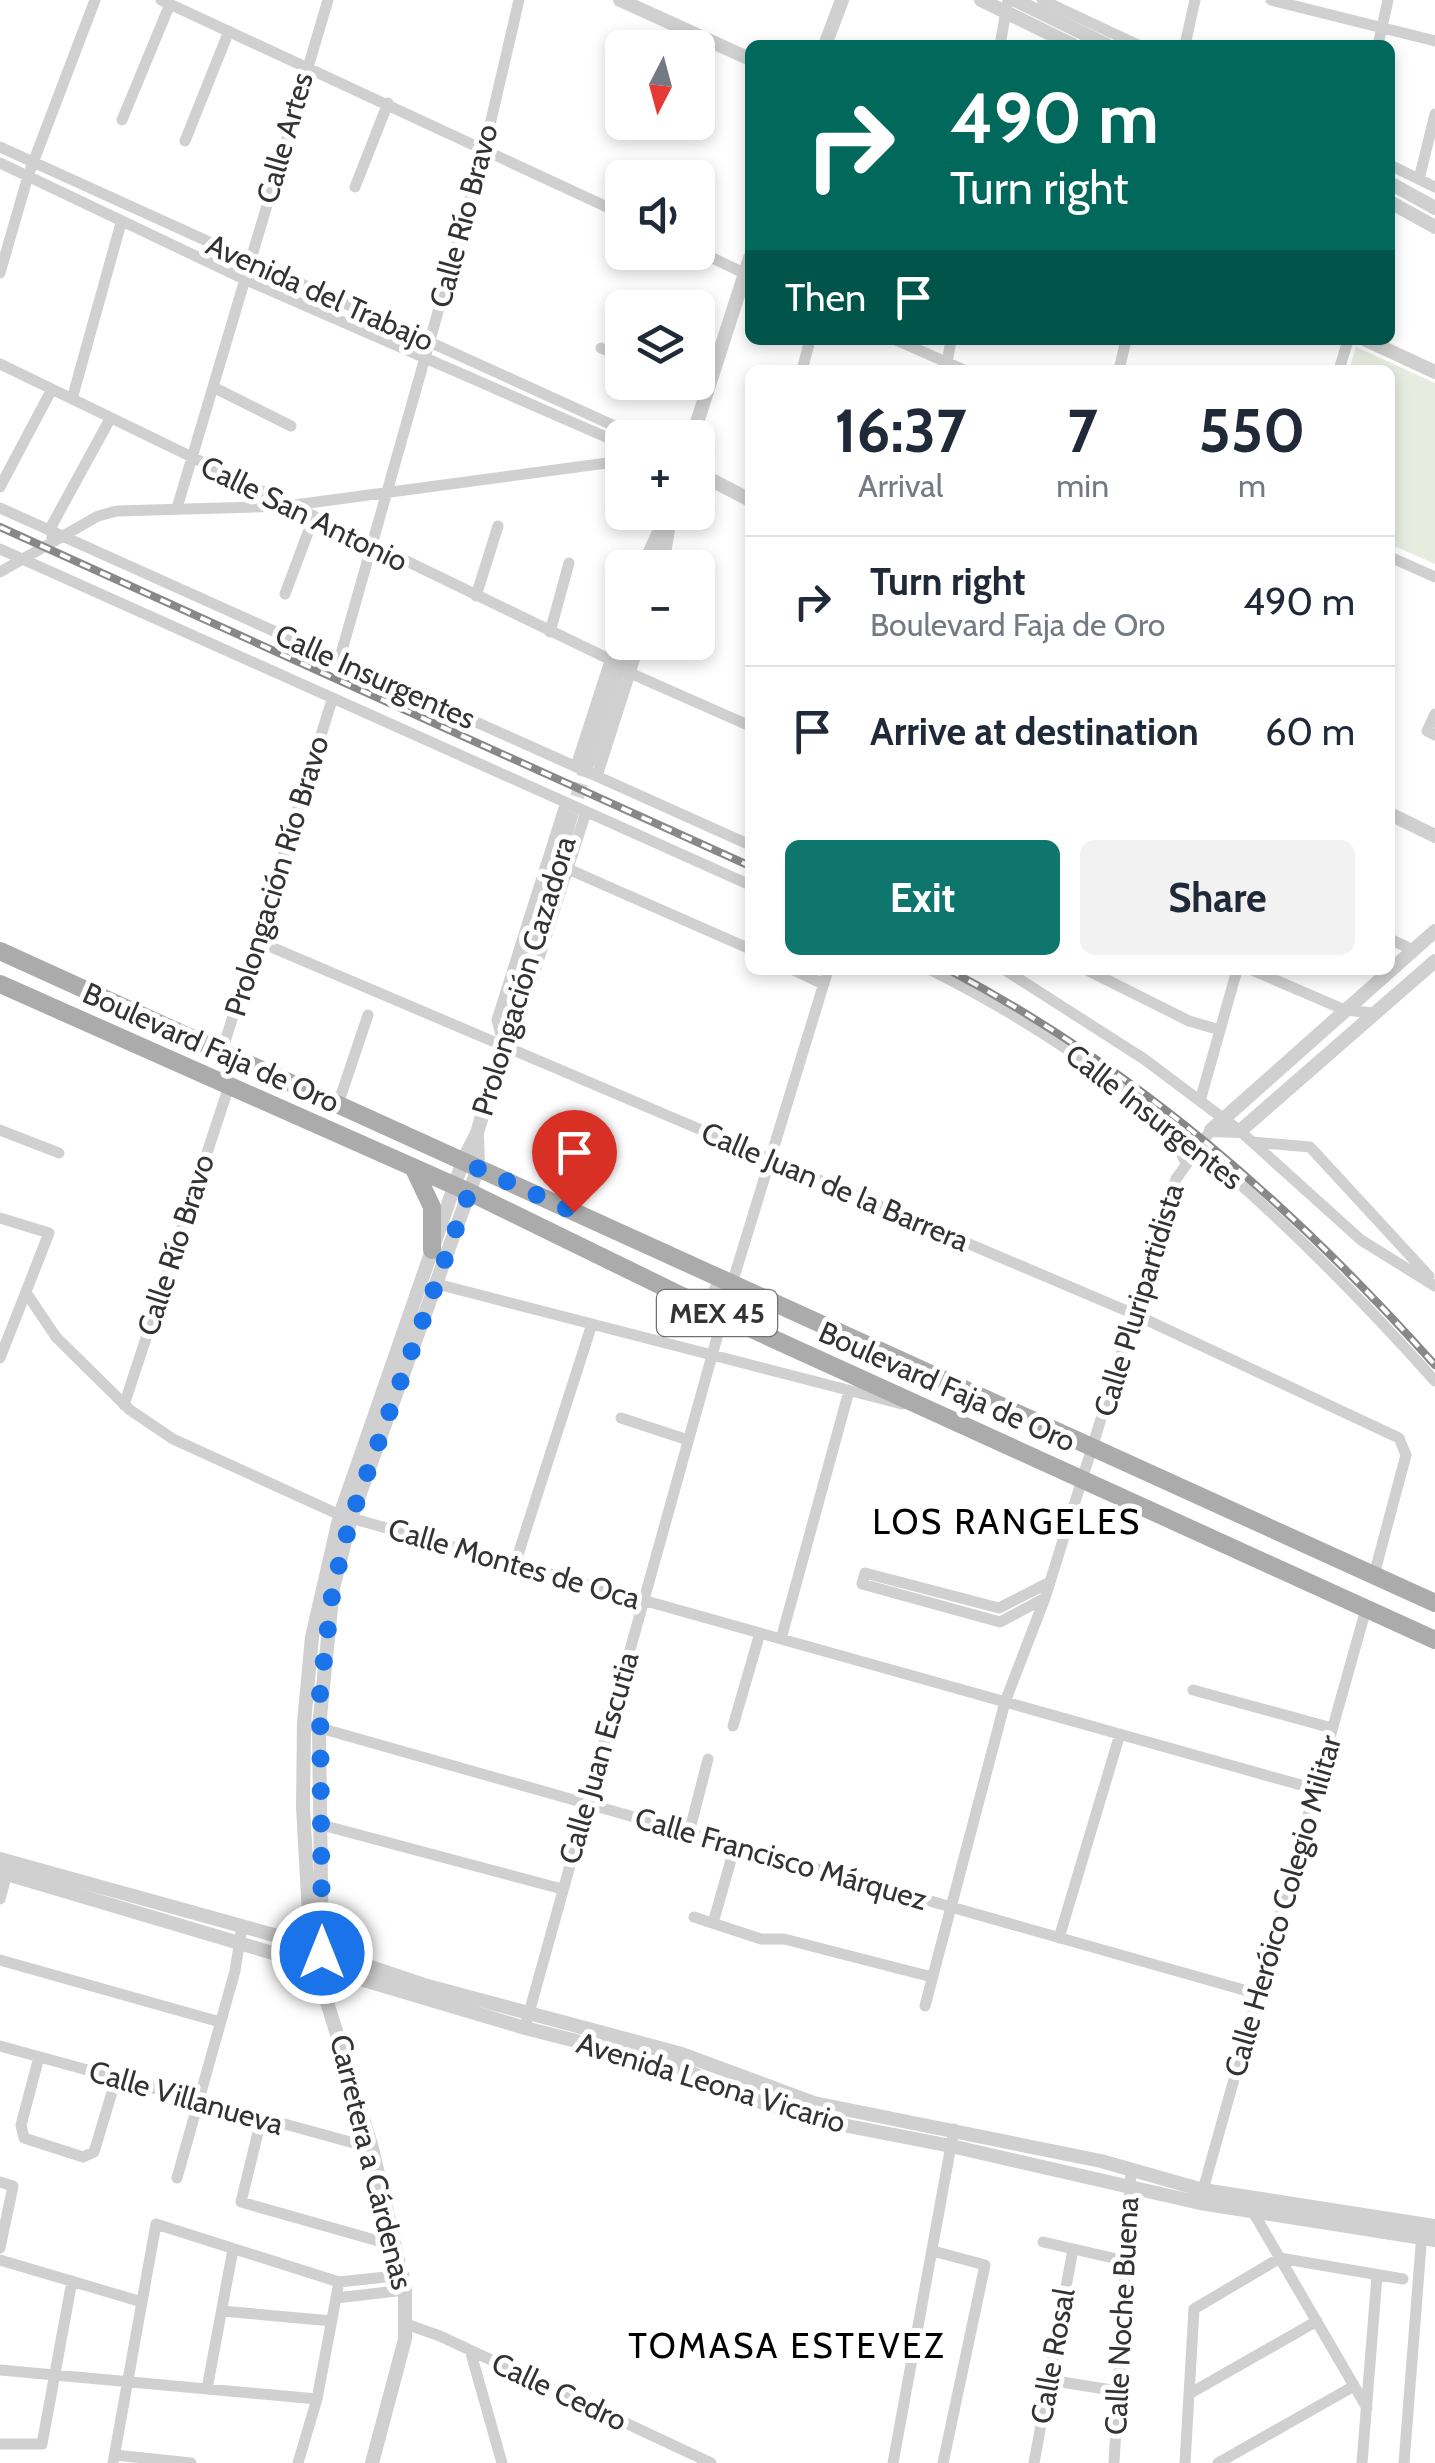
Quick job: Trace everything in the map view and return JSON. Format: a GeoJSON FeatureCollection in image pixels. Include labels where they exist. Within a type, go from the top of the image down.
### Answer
{"type":"FeatureCollection","features":[{"type":"Feature","properties":{"kind":"main road","name":"Boulevard Faja de Oro"},"geometry":{"type":"LineString","coordinates":[[0,950],[1435,1603]]}},
{"type":"Feature","properties":{"kind":"main road","name":"Boulevard Faja de Oro"},"geometry":{"type":"LineString","coordinates":[[0,984],[462,1188],[723,1316],[1435,1640]]}},
{"type":"Feature","properties":{"kind":"main road"},"geometry":{"type":"LineString","coordinates":[[414,1168],[432,1207],[432,1250]]}},
{"type":"Feature","properties":{"kind":"street"},"geometry":{"type":"LineString","coordinates":[[0,273],[28,176],[95,0]]}},
{"type":"Feature","properties":{"kind":"street","name":"Calle Artes"},"geometry":{"type":"LineString","coordinates":[[177,508],[328,0]]}},
{"type":"Feature","properties":{"kind":"street","name":"Calle Río Bravo"},"geometry":{"type":"LineString","coordinates":[[338,660],[485,146],[519,0]]}},
{"type":"Feature","properties":{"kind":"street"},"geometry":{"type":"LineString","coordinates":[[620,0],[745,57]]}},
{"type":"Feature","properties":{"kind":"street"},"geometry":{"type":"LineString","coordinates":[[827,40],[842,0]]}},
{"type":"Feature","properties":{"kind":"street"},"geometry":{"type":"LineString","coordinates":[[982,0],[1010,4],[1090,36]]}},
{"type":"Feature","properties":{"kind":"street"},"geometry":{"type":"LineString","coordinates":[[1042,0],[1090,36]]}},
{"type":"Feature","properties":{"kind":"street"},"geometry":{"type":"LineString","coordinates":[[1186,40],[1195,0]]}},
{"type":"Feature","properties":{"kind":"street"},"geometry":{"type":"LineString","coordinates":[[1272,0],[1435,41]]}},
{"type":"Feature","properties":{"kind":"street"},"geometry":{"type":"LineString","coordinates":[[1379,40],[1388,0]]}},
{"type":"Feature","properties":{"kind":"street"},"geometry":{"type":"LineString","coordinates":[[122,120],[166,2],[485,146],[605,206]]}},
{"type":"Feature","properties":{"kind":"street"},"geometry":{"type":"LineString","coordinates":[[1001,40],[1010,4]]}},
{"type":"Feature","properties":{"kind":"street"},"geometry":{"type":"LineString","coordinates":[[1010,4],[1065,40]]}},
{"type":"Feature","properties":{"kind":"street"},"geometry":{"type":"LineString","coordinates":[[186,141],[229,31]]}},
{"type":"Feature","properties":{"kind":"street"},"geometry":{"type":"LineString","coordinates":[[354,186],[388,103]]}},
{"type":"Feature","properties":{"kind":"street"},"geometry":{"type":"LineString","coordinates":[[1420,179],[1435,114]]}},
{"type":"Feature","properties":{"kind":"street","name":"Avenida del Trabajo"},"geometry":{"type":"LineString","coordinates":[[0,147],[605,422]]}},
{"type":"Feature","properties":{"kind":"street","name":"Avenida del Trabajo"},"geometry":{"type":"LineString","coordinates":[[0,163],[244,280],[605,437]]}},
{"type":"Feature","properties":{"kind":"street"},"geometry":{"type":"LineString","coordinates":[[1395,167],[1435,188]]}},
{"type":"Feature","properties":{"kind":"street"},"geometry":{"type":"LineString","coordinates":[[1395,187],[1435,208]]}},
{"type":"Feature","properties":{"kind":"street"},"geometry":{"type":"LineString","coordinates":[[1395,205],[1435,227]]}},
{"type":"Feature","properties":{"kind":"street"},"geometry":{"type":"LineString","coordinates":[[72,400],[122,223]]}},
{"type":"Feature","properties":{"kind":"street"},"geometry":{"type":"LineString","coordinates":[[715,259],[745,274]]}},
{"type":"Feature","properties":{"kind":"street"},"geometry":{"type":"LineString","coordinates":[[715,368],[745,281]]}},
{"type":"Feature","properties":{"kind":"street"},"geometry":{"type":"LineString","coordinates":[[908,345],[953,365]]}},
{"type":"Feature","properties":{"kind":"street"},"geometry":{"type":"LineString","coordinates":[[947,362],[950,345]]}},
{"type":"Feature","properties":{"kind":"street"},"geometry":{"type":"LineString","coordinates":[[1377,345],[1435,372]]}},
{"type":"Feature","properties":{"kind":"street"},"geometry":{"type":"LineString","coordinates":[[601,348],[605,350]]}},
{"type":"Feature","properties":{"kind":"street","name":"Calle San Antonio"},"geometry":{"type":"LineString","coordinates":[[0,364],[372,548],[605,657]]}},
{"type":"Feature","properties":{"kind":"street"},"geometry":{"type":"LineString","coordinates":[[213,387],[291,426]]}},
{"type":"Feature","properties":{"kind":"street"},"geometry":{"type":"LineString","coordinates":[[0,487],[52,389]]}},
{"type":"Feature","properties":{"kind":"street"},"geometry":{"type":"LineString","coordinates":[[55,535],[110,418]]}},
{"type":"Feature","properties":{"kind":"street"},"geometry":{"type":"LineString","coordinates":[[0,572],[24,560],[55,535],[117,511],[286,506],[605,463]]}},
{"type":"Feature","properties":{"kind":"street"},"geometry":{"type":"LineString","coordinates":[[715,482],[745,497]]}},
{"type":"Feature","properties":{"kind":"street","name":"Calle Insurgentes"},"geometry":{"type":"LineString","coordinates":[[0,508],[338,660],[582,763],[598,776],[745,843]]}},
{"type":"Feature","properties":{"kind":"street"},"geometry":{"type":"LineString","coordinates":[[285,594],[313,519]]}},
{"type":"Feature","properties":{"kind":"street"},"geometry":{"type":"LineString","coordinates":[[476,596],[498,526]]}},
{"type":"Feature","properties":{"kind":"street","name":"Calle Insurgentes"},"geometry":{"type":"LineString","coordinates":[[0,549],[573,813],[745,883]]}},
{"type":"Feature","properties":{"kind":"street"},"geometry":{"type":"LineString","coordinates":[[1395,559],[1435,576]]}},
{"type":"Feature","properties":{"kind":"street"},"geometry":{"type":"LineString","coordinates":[[550,632],[570,563]]}},
{"type":"Feature","properties":{"kind":"street"},"geometry":{"type":"LineString","coordinates":[[582,763],[611,660]]}},
{"type":"Feature","properties":{"kind":"street"},"geometry":{"type":"LineString","coordinates":[[582,763],[621,660]]}},
{"type":"Feature","properties":{"kind":"street"},"geometry":{"type":"LineString","coordinates":[[598,776],[634,660]]}},
{"type":"Feature","properties":{"kind":"street"},"geometry":{"type":"LineString","coordinates":[[630,673],[745,724]]}},
{"type":"Feature","properties":{"kind":"street","name":"Prolongación Río Bravo"},"geometry":{"type":"LineString","coordinates":[[222,1052],[332,700]]}},
{"type":"Feature","properties":{"kind":"street"},"geometry":{"type":"LineString","coordinates":[[1435,714],[1427,731],[1435,735]]}},
{"type":"Feature","properties":{"kind":"street"},"geometry":{"type":"LineString","coordinates":[[503,1042],[517,1026],[568,869],[573,813]]}},
{"type":"Feature","properties":{"kind":"street","name":"Prolongación Cazadora"},"geometry":{"type":"LineString","coordinates":[[462,1188],[573,813]]}},
{"type":"Feature","properties":{"kind":"street"},"geometry":{"type":"LineString","coordinates":[[1395,816],[1435,836]]}},
{"type":"Feature","properties":{"kind":"street"},"geometry":{"type":"LineString","coordinates":[[568,869],[745,947]]}},
{"type":"Feature","properties":{"kind":"street","name":"Calle Pluripartidista"},"geometry":{"type":"LineString","coordinates":[[1395,966],[1435,931]]}},
{"type":"Feature","properties":{"kind":"street","name":"Calle Juan de la Barrera"},"geometry":{"type":"LineString","coordinates":[[257,940],[1134,1314],[1400,1438],[1406,1445],[1374,1575]]}},
{"type":"Feature","properties":{"kind":"street"},"geometry":{"type":"LineString","coordinates":[[1395,941],[1413,950]]}},
{"type":"Feature","properties":{"kind":"street"},"geometry":{"type":"LineString","coordinates":[[1211,1130],[1240,1131],[1435,960]]}},
{"type":"Feature","properties":{"kind":"street"},"geometry":{"type":"LineString","coordinates":[[804,975],[823,984]]}},
{"type":"Feature","properties":{"kind":"street"},"geometry":{"type":"LineString","coordinates":[[732,1284],[826,975]]}},
{"type":"Feature","properties":{"kind":"street","name":"Calle Insurgentes"},"geometry":{"type":"LineString","coordinates":[[940,975],[1050,1037],[1198,1144],[1372,1311],[1435,1382]]}},
{"type":"Feature","properties":{"kind":"street","name":"Calle Insurgentes"},"geometry":{"type":"LineString","coordinates":[[1013,975],[1106,1032],[1224,1118],[1361,1240],[1435,1284]]}},
{"type":"Feature","properties":{"kind":"street"},"geometry":{"type":"LineString","coordinates":[[1097,975],[1189,1020],[1220,1030]]}},
{"type":"Feature","properties":{"kind":"street"},"geometry":{"type":"LineString","coordinates":[[1200,1102],[1236,975]]}},
{"type":"Feature","properties":{"kind":"street"},"geometry":{"type":"LineString","coordinates":[[1264,975],[1345,1010],[1373,1013]]}},
{"type":"Feature","properties":{"kind":"street","name":"Calle Pluripartidista"},"geometry":{"type":"LineString","coordinates":[[925,2006],[1004,1702],[1045,1598],[1185,1162],[1211,1130],[1385,975]]}},
{"type":"Feature","properties":{"kind":"street"},"geometry":{"type":"LineString","coordinates":[[338,1104],[368,1015]]}},
{"type":"Feature","properties":{"kind":"street","name":"Calle Río Bravo"},"geometry":{"type":"LineString","coordinates":[[124,1404],[229,1086]]}},
{"type":"Feature","properties":{"kind":"street"},"geometry":{"type":"LineString","coordinates":[[1158,1116],[1176,1138],[1185,1162]]}},
{"type":"Feature","properties":{"kind":"street"},"geometry":{"type":"LineString","coordinates":[[0,1130],[59,1152]]}},
{"type":"Feature","properties":{"kind":"street"},"geometry":{"type":"LineString","coordinates":[[1252,1142],[1310,1147],[1435,1284]]}},
{"type":"Feature","properties":{"kind":"street"},"geometry":{"type":"LineString","coordinates":[[317,1927],[303,1808],[345,1517],[432,1250],[462,1188]]}},
{"type":"Feature","properties":{"kind":"street"},"geometry":{"type":"LineString","coordinates":[[345,1517],[436,1284],[462,1188]]}},
{"type":"Feature","properties":{"kind":"street"},"geometry":{"type":"LineString","coordinates":[[0,1218],[49,1233],[2,1358]]}},
{"type":"Feature","properties":{"kind":"street"},"geometry":{"type":"LineString","coordinates":[[436,1284],[942,1415]]}},
{"type":"Feature","properties":{"kind":"street"},"geometry":{"type":"LineString","coordinates":[[732,1284],[743,1300],[740,1309],[723,1316],[711,1297],[715,1288],[732,1284]]}},
{"type":"Feature","properties":{"kind":"street","name":"Calle Montes de Oca"},"geometry":{"type":"LineString","coordinates":[[27,1294],[56,1337],[124,1404],[173,1439],[345,1517],[1316,1788]]}},
{"type":"Feature","properties":{"kind":"street","name":"Calle Juan Escutia"},"geometry":{"type":"LineString","coordinates":[[527,2021],[723,1316]]}},
{"type":"Feature","properties":{"kind":"street"},"geometry":{"type":"LineString","coordinates":[[515,1564],[592,1324]]}},
{"type":"Feature","properties":{"kind":"street"},"geometry":{"type":"LineString","coordinates":[[781,1639],[850,1391]]}},
{"type":"Feature","properties":{"kind":"street"},"geometry":{"type":"LineString","coordinates":[[621,1418],[688,1440]]}},
{"type":"Feature","properties":{"kind":"street"},"geometry":{"type":"LineString","coordinates":[[1045,1598],[1000,1622],[938,1599],[866,1573],[862,1584],[938,1599],[998,1608],[1050,1582]]}},
{"type":"Feature","properties":{"kind":"street","name":"Calle Heróico Colegio Militar"},"geometry":{"type":"LineString","coordinates":[[1201,2197],[1366,1608]]}},
{"type":"Feature","properties":{"kind":"street"},"geometry":{"type":"LineString","coordinates":[[733,1726],[760,1633]]}},
{"type":"Feature","properties":{"kind":"street"},"geometry":{"type":"LineString","coordinates":[[1193,1690],[1332,1728]]}},
{"type":"Feature","properties":{"kind":"street"},"geometry":{"type":"LineString","coordinates":[[312,1725],[322,1825],[317,1927]]}},
{"type":"Feature","properties":{"kind":"street","name":"Calle Francisco Márquez"},"geometry":{"type":"LineString","coordinates":[[312,1725],[1258,1994]]}},
{"type":"Feature","properties":{"kind":"street"},"geometry":{"type":"LineString","coordinates":[[1059,1938],[1120,1734]]}},
{"type":"Feature","properties":{"kind":"street"},"geometry":{"type":"LineString","coordinates":[[689,1833],[708,1759]]}},
{"type":"Feature","properties":{"kind":"street"},"geometry":{"type":"LineString","coordinates":[[322,1825],[562,1889]]}},
{"type":"Feature","properties":{"kind":"street"},"geometry":{"type":"LineString","coordinates":[[712,1923],[735,1846]]}},
{"type":"Feature","properties":{"kind":"street"},"geometry":{"type":"LineString","coordinates":[[0,1899],[4,1867]]}},
{"type":"Feature","properties":{"kind":"street","name":"Avenida Leona Vicario"},"geometry":{"type":"LineString","coordinates":[[4,1867],[241,1934],[318,1962],[678,2067],[774,2108],[952,2146],[1131,2177]]}},
{"type":"Feature","properties":{"kind":"street"},"geometry":{"type":"LineString","coordinates":[[694,1917],[761,1938],[784,1939],[932,1977]]}},
{"type":"Feature","properties":{"kind":"street","name":"Carretera a Cárdenas"},"geometry":{"type":"LineString","coordinates":[[317,1927],[318,1962],[372,2148],[404,2282],[406,2324],[396,2379],[372,2463]]}},
{"type":"Feature","properties":{"kind":"street"},"geometry":{"type":"LineString","coordinates":[[178,2178],[241,1934]]}},
{"type":"Feature","properties":{"kind":"street"},"geometry":{"type":"LineString","coordinates":[[0,1960],[220,2022]]}},
{"type":"Feature","properties":{"kind":"street","name":"Avenida Leona Vicario"},"geometry":{"type":"LineString","coordinates":[[527,2021],[682,2054],[776,2093],[954,2129],[1253,2212],[1429,2232]]}},
{"type":"Feature","properties":{"kind":"street","name":"Calle Villanueva"},"geometry":{"type":"LineString","coordinates":[[0,2046],[372,2148]]}},
{"type":"Feature","properties":{"kind":"street"},"geometry":{"type":"LineString","coordinates":[[38,2057],[21,2125],[24,2138],[90,2156],[116,2079]]}},
{"type":"Feature","properties":{"kind":"street"},"geometry":{"type":"LineString","coordinates":[[890,2134],[893,2118]]}},
{"type":"Feature","properties":{"kind":"street"},"geometry":{"type":"LineString","coordinates":[[261,2120],[241,2202],[396,2246]]}},
{"type":"Feature","properties":{"kind":"street"},"geometry":{"type":"LineString","coordinates":[[893,2463],[954,2129]]}},
{"type":"Feature","properties":{"kind":"street","name":"Calle Noche Buena"},"geometry":{"type":"LineString","coordinates":[[1114,2463],[1131,2177]]}},
{"type":"Feature","properties":{"kind":"street"},"geometry":{"type":"LineString","coordinates":[[0,2182],[13,2186],[0,2248]]}},
{"type":"Feature","properties":{"kind":"street","name":"Avenida Leona Vicario"},"geometry":{"type":"LineString","coordinates":[[1201,2197],[1429,2232]]}},
{"type":"Feature","properties":{"kind":"street"},"geometry":{"type":"LineString","coordinates":[[1253,2212],[1367,2408]]}},
{"type":"Feature","properties":{"kind":"street"},"geometry":{"type":"LineString","coordinates":[[191,2463],[114,2459],[156,2224],[338,2282],[404,2282]]}},
{"type":"Feature","properties":{"kind":"street"},"geometry":{"type":"LineString","coordinates":[[1404,2463],[1429,2232]]}},
{"type":"Feature","properties":{"kind":"street"},"geometry":{"type":"LineString","coordinates":[[1044,2242],[1126,2261]]}},
{"type":"Feature","properties":{"kind":"street","name":"Calle Rosal"},"geometry":{"type":"LineString","coordinates":[[1034,2463],[1072,2248]]}},
{"type":"Feature","properties":{"kind":"street"},"geometry":{"type":"LineString","coordinates":[[208,2389],[233,2249]]}},
{"type":"Feature","properties":{"kind":"street"},"geometry":{"type":"LineString","coordinates":[[933,2251],[985,2264],[943,2463]]}},
{"type":"Feature","properties":{"kind":"street"},"geometry":{"type":"LineString","coordinates":[[1185,2463],[1194,2309],[1280,2258],[1403,2279]]}},
{"type":"Feature","properties":{"kind":"street"},"geometry":{"type":"LineString","coordinates":[[0,2260],[142,2302]]}},
{"type":"Feature","properties":{"kind":"street"},"geometry":{"type":"LineString","coordinates":[[1363,2463],[1377,2276]]}},
{"type":"Feature","properties":{"kind":"street"},"geometry":{"type":"LineString","coordinates":[[0,2444],[42,2444],[72,2281]]}},
{"type":"Feature","properties":{"kind":"street"},"geometry":{"type":"LineString","coordinates":[[298,2463],[316,2399],[338,2282]]}},
{"type":"Feature","properties":{"kind":"street"},"geometry":{"type":"LineString","coordinates":[[336,2298],[404,2282]]}},
{"type":"Feature","properties":{"kind":"street"},"geometry":{"type":"LineString","coordinates":[[222,2312],[332,2321]]}},
{"type":"Feature","properties":{"kind":"street"},"geometry":{"type":"LineString","coordinates":[[1189,2394],[1317,2321]]}},
{"type":"Feature","properties":{"kind":"street","name":"Calle Cedro"},"geometry":{"type":"LineString","coordinates":[[406,2324],[711,2463]]}},
{"type":"Feature","properties":{"kind":"street"},"geometry":{"type":"LineString","coordinates":[[470,2350],[502,2463]]}},
{"type":"Feature","properties":{"kind":"street"},"geometry":{"type":"LineString","coordinates":[[0,2370],[316,2399]]}},
{"type":"Feature","properties":{"kind":"street"},"geometry":{"type":"LineString","coordinates":[[1049,2380],[1118,2391]]}},
{"type":"Feature","properties":{"kind":"street"},"geometry":{"type":"LineString","coordinates":[[1218,2463],[1354,2386]]}},
{"type":"Feature","properties":{"kind":"shaded area"},"geometry":{"type":"Polygon","coordinates":[[[1356,347],[1435,383],[1435,564],[1395,546],[1395,365],[1351,365],[1356,347]]]}},
{"type":"Feature","properties":{"kind":"tunnel"},"geometry":{"type":"LineString","coordinates":[[571,817],[588,761]]}},
{"type":"Feature","properties":{"kind":"railway"},"geometry":{"type":"LineString","coordinates":[[0,527],[745,864]]}},
{"type":"Feature","properties":{"kind":"railway"},"geometry":{"type":"LineString","coordinates":[[958,975],[1084,1051],[1210,1145],[1326,1251],[1435,1365]]}},
{"type":"Feature","properties":{"kind":"district","name":"LOS RANGELES"},"geometry":{"type":"Point","coordinates":[1007,1522]}},
{"type":"Feature","properties":{"kind":"district","name":"TOMASA ESTEVEZ"},"geometry":{"type":"Point","coordinates":[787,2346]}},
{"type":"Feature","properties":{"kind":"route"},"geometry":{"type":"LineString","coordinates":[[322,1953],[320,1692],[333,1588],[351,1518],[478,1168],[574,1212]]}}]}
